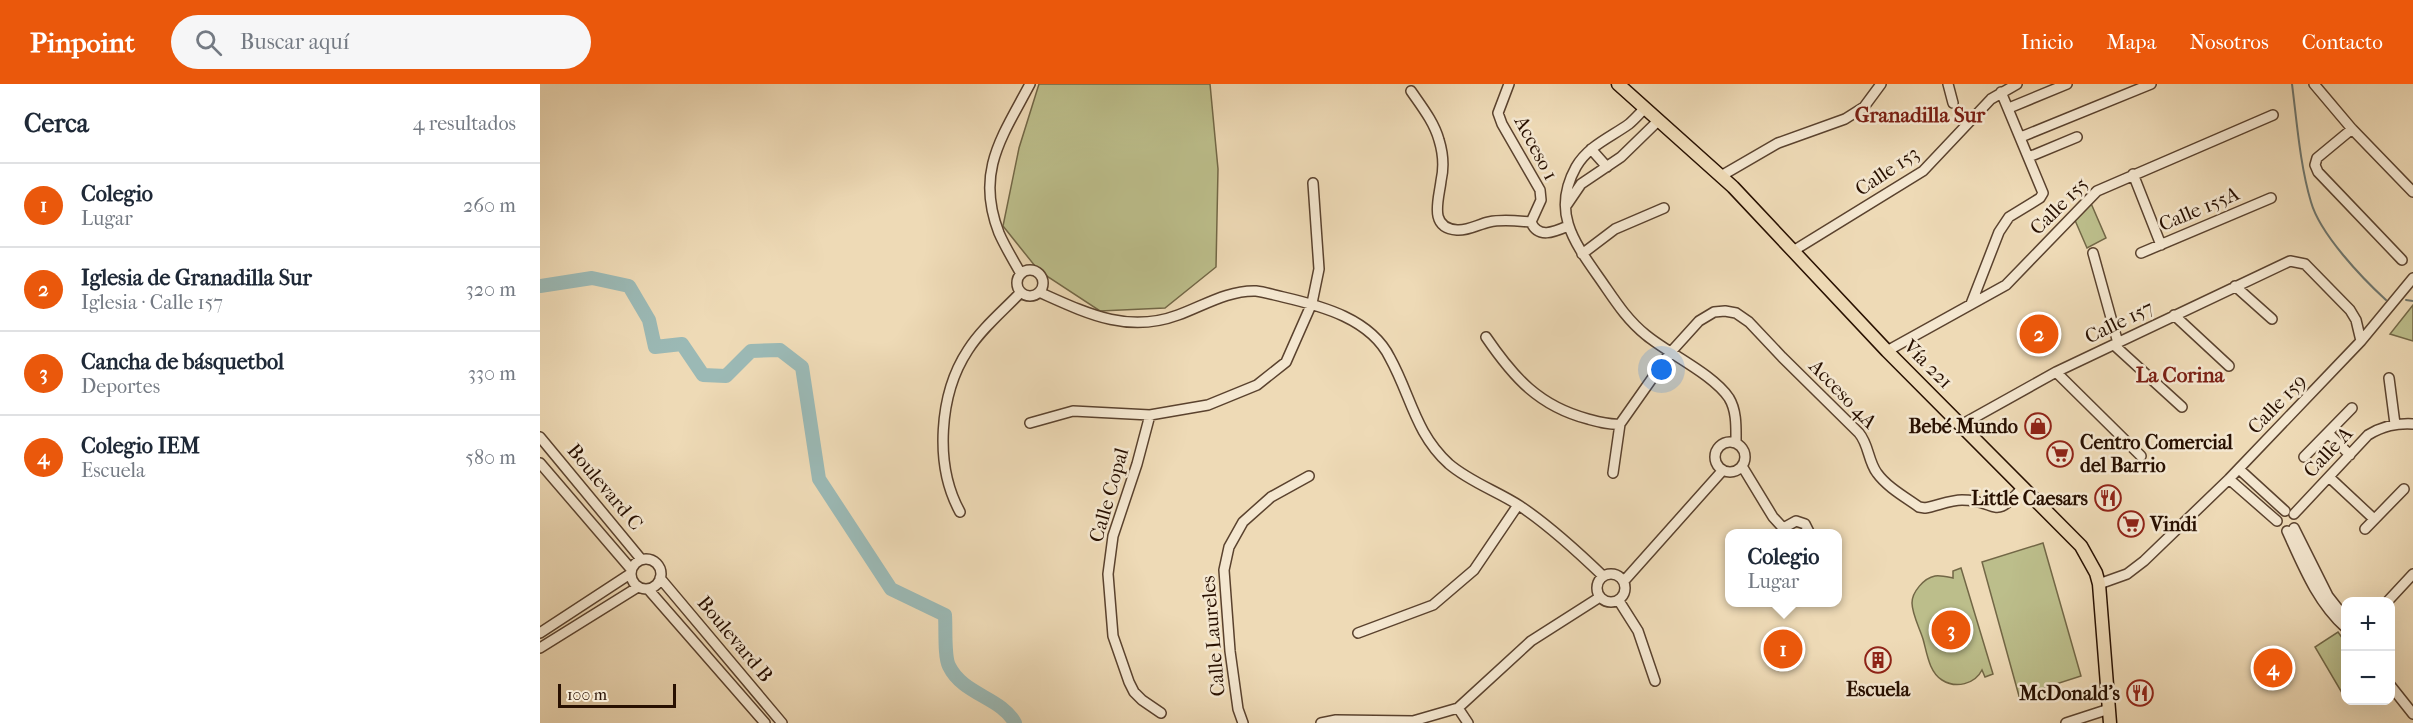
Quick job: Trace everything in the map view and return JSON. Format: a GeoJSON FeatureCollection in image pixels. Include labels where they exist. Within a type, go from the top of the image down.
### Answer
{"type":"FeatureCollection","features":[{"type":"Feature","properties":{"kind":"main road","name":"Vía 221"},"geometry":{"type":"LineString","coordinates":[[1618,84],[1721,176],[1887,351],[2081,546],[2096,573],[2099,585],[2110,723]]}},
{"type":"Feature","properties":{"kind":"street"},"geometry":{"type":"LineString","coordinates":[[1021,274],[1029,271],[1037,273],[1042,280],[1039,292],[1032,296],[1021,292],[1017,285],[1021,274],[999,234],[988,187],[994,156],[1030,84]]}},
{"type":"Feature","properties":{"kind":"street","name":"Acceso 1"},"geometry":{"type":"LineString","coordinates":[[1509,84],[1498,113],[1540,190],[1541,200],[1531,222]]}},
{"type":"Feature","properties":{"kind":"street"},"geometry":{"type":"LineString","coordinates":[[1721,176],[1779,143],[1845,119],[1864,107],[1881,84]]}},
{"type":"Feature","properties":{"kind":"street"},"geometry":{"type":"LineString","coordinates":[[1948,84],[1953,103]]}},
{"type":"Feature","properties":{"kind":"street","name":"Calle 153"},"geometry":{"type":"LineString","coordinates":[[1793,251],[1927,169],[1991,99],[2017,84]]}},
{"type":"Feature","properties":{"kind":"street"},"geometry":{"type":"LineString","coordinates":[[2008,108],[2067,84]]}},
{"type":"Feature","properties":{"kind":"street"},"geometry":{"type":"LineString","coordinates":[[2020,137],[2151,84]]}},
{"type":"Feature","properties":{"kind":"street"},"geometry":{"type":"LineString","coordinates":[[2314,84],[2352,129],[2413,192]]}},
{"type":"Feature","properties":{"kind":"street"},"geometry":{"type":"LineString","coordinates":[[1411,92],[1435,127],[1439,139],[1442,152],[1442,181],[1436,209],[1440,220],[1448,228],[1458,230],[1495,221],[1531,222],[1537,231],[1550,233],[1568,226]]}},
{"type":"Feature","properties":{"kind":"street"},"geometry":{"type":"LineString","coordinates":[[1971,304],[2005,222],[2042,195],[2044,190],[2001,92]]}},
{"type":"Feature","properties":{"kind":"street"},"geometry":{"type":"LineString","coordinates":[[1645,108],[1630,123],[1591,149],[1577,165],[1567,188],[1565,208],[1568,226],[1582,254],[1617,306],[1646,335],[1717,384],[1730,399],[1736,417],[1736,443],[1745,453],[1742,466],[1783,529]]}},
{"type":"Feature","properties":{"kind":"street","name":"Calle 155"},"geometry":{"type":"LineString","coordinates":[[1887,351],[2006,285],[2097,190],[2273,115]]}},
{"type":"Feature","properties":{"kind":"street"},"geometry":{"type":"LineString","coordinates":[[1565,208],[1581,184],[1621,157],[1659,120]]}},
{"type":"Feature","properties":{"kind":"street"},"geometry":{"type":"LineString","coordinates":[[2352,129],[2317,158],[2315,165],[2318,172],[2344,201],[2403,261]]}},
{"type":"Feature","properties":{"kind":"street"},"geometry":{"type":"LineString","coordinates":[[2029,157],[2077,137]]}},
{"type":"Feature","properties":{"kind":"street"},"geometry":{"type":"LineString","coordinates":[[1591,149],[1607,168]]}},
{"type":"Feature","properties":{"kind":"street"},"geometry":{"type":"LineString","coordinates":[[2133,174],[2162,245]]}},
{"type":"Feature","properties":{"kind":"street"},"geometry":{"type":"LineString","coordinates":[[1030,423],[1073,411],[1150,415],[1208,405],[1257,385],[1286,362],[1312,303],[1319,269],[1312,183]]}},
{"type":"Feature","properties":{"kind":"street","name":"Calle 155A"},"geometry":{"type":"LineString","coordinates":[[2141,253],[2271,198]]}},
{"type":"Feature","properties":{"kind":"street"},"geometry":{"type":"LineString","coordinates":[[1582,254],[1614,229],[1664,208]]}},
{"type":"Feature","properties":{"kind":"street"},"geometry":{"type":"LineString","coordinates":[[2093,254],[2116,344],[2182,407]]}},
{"type":"Feature","properties":{"kind":"street","name":"Calle 157"},"geometry":{"type":"LineString","coordinates":[[1961,425],[2056,372],[2284,262],[2296,261],[2305,264],[2350,310],[2356,320],[2361,341]]}},
{"type":"Feature","properties":{"kind":"street","name":"Calle 159"},"geometry":{"type":"LineString","coordinates":[[2099,585],[2139,565],[2229,479],[2361,341],[2413,278]]}},
{"type":"Feature","properties":{"kind":"street"},"geometry":{"type":"LineString","coordinates":[[2235,286],[2272,319]]}},
{"type":"Feature","properties":{"kind":"street"},"geometry":{"type":"LineString","coordinates":[[1039,292],[1089,315],[1130,323],[1177,316],[1222,296],[1255,291],[1312,303],[1357,322],[1376,338],[1390,356],[1417,423],[1431,444],[1450,464],[1473,481],[1518,505],[1564,539],[1603,576]]}},
{"type":"Feature","properties":{"kind":"street"},"geometry":{"type":"LineString","coordinates":[[960,512],[947,484],[942,451],[952,385],[969,349],[1021,292]]}},
{"type":"Feature","properties":{"kind":"street","name":"Acceso 4A"},"geometry":{"type":"LineString","coordinates":[[1670,353],[1699,321],[1714,312],[1736,313],[1749,322],[1859,433],[1865,440],[1876,473],[1919,507],[1925,508],[1962,500],[1997,508],[2004,507],[2023,487]]}},
{"type":"Feature","properties":{"kind":"street"},"geometry":{"type":"LineString","coordinates":[[2174,315],[2229,366]]}},
{"type":"Feature","properties":{"kind":"street"},"geometry":{"type":"LineString","coordinates":[[1486,337],[1506,367],[1529,390],[1554,407],[1572,415],[1620,424]]}},
{"type":"Feature","properties":{"kind":"street"},"geometry":{"type":"LineString","coordinates":[[1613,473],[1620,424],[1670,353]]}},
{"type":"Feature","properties":{"kind":"street"},"geometry":{"type":"LineString","coordinates":[[2056,372],[2141,456]]}},
{"type":"Feature","properties":{"kind":"street"},"geometry":{"type":"LineString","coordinates":[[2389,378],[2395,424],[2413,424]]}},
{"type":"Feature","properties":{"kind":"street"},"geometry":{"type":"LineString","coordinates":[[2304,457],[2352,408]]}},
{"type":"Feature","properties":{"kind":"street","name":"Calle Copal"},"geometry":{"type":"LineString","coordinates":[[1150,415],[1137,464],[1113,536],[1108,574],[1113,636],[1129,682],[1134,692],[1142,700],[1161,713]]}},
{"type":"Feature","properties":{"kind":"street","name":"Calle A"},"geometry":{"type":"LineString","coordinates":[[2289,513],[2329,477],[2368,435],[2380,428],[2395,424]]}},
{"type":"Feature","properties":{"kind":"street"},"geometry":{"type":"LineString","coordinates":[[2328,433],[2350,455]]}},
{"type":"Feature","properties":{"kind":"street","name":"Boulevard C"},"geometry":{"type":"LineString","coordinates":[[540,436],[641,559]]}},
{"type":"Feature","properties":{"kind":"street"},"geometry":{"type":"LineString","coordinates":[[1736,443],[1726,442],[1718,447],[1715,458],[1723,470],[1731,472],[1742,466]]}},
{"type":"Feature","properties":{"kind":"street","name":"Boulevard C"},"geometry":{"type":"LineString","coordinates":[[540,463],[631,572]]}},
{"type":"Feature","properties":{"kind":"street"},"geometry":{"type":"LineString","coordinates":[[2229,479],[2277,521],[2280,528],[2290,529],[2296,524],[2289,513],[2239,469]]}},
{"type":"Feature","properties":{"kind":"street"},"geometry":{"type":"LineString","coordinates":[[1603,576],[1597,588],[1600,597],[1610,602],[1619,601],[1625,594],[1624,580],[1723,470]]}},
{"type":"Feature","properties":{"kind":"street","name":"Calle Laureles"},"geometry":{"type":"LineString","coordinates":[[1243,723],[1238,709],[1230,651],[1224,570],[1229,547],[1243,522],[1264,503],[1309,476]]}},
{"type":"Feature","properties":{"kind":"street"},"geometry":{"type":"LineString","coordinates":[[2329,477],[2374,519]]}},
{"type":"Feature","properties":{"kind":"street"},"geometry":{"type":"LineString","coordinates":[[2365,529],[2404,489]]}},
{"type":"Feature","properties":{"kind":"street"},"geometry":{"type":"LineString","coordinates":[[1358,633],[1433,605],[1474,570],[1518,505]]}},
{"type":"Feature","properties":{"kind":"street"},"geometry":{"type":"LineString","coordinates":[[2277,521],[2278,517],[2289,513]]}},
{"type":"Feature","properties":{"kind":"street"},"geometry":{"type":"LineString","coordinates":[[1787,529],[1791,523],[1801,522],[1809,529]]}},
{"type":"Feature","properties":{"kind":"street"},"geometry":{"type":"LineString","coordinates":[[2290,529],[2328,596],[2341,613]]}},
{"type":"Feature","properties":{"kind":"street"},"geometry":{"type":"LineString","coordinates":[[2290,529],[2314,588],[2324,604],[2341,623]]}},
{"type":"Feature","properties":{"kind":"street"},"geometry":{"type":"LineString","coordinates":[[540,633],[631,572],[641,559],[651,560],[658,565],[660,578],[656,586],[643,588],[541,645]]}},
{"type":"Feature","properties":{"kind":"street"},"geometry":{"type":"LineString","coordinates":[[631,572],[643,588]]}},
{"type":"Feature","properties":{"kind":"street"},"geometry":{"type":"LineString","coordinates":[[1603,576],[1612,574],[1624,580]]}},
{"type":"Feature","properties":{"kind":"street"},"geometry":{"type":"LineString","coordinates":[[2392,597],[2413,574]]}},
{"type":"Feature","properties":{"kind":"street","name":"Boulevard B"},"geometry":{"type":"LineString","coordinates":[[660,578],[782,723],[790,723]]}},
{"type":"Feature","properties":{"kind":"street","name":"Boulevard B"},"geometry":{"type":"LineString","coordinates":[[643,588],[765,723]]}},
{"type":"Feature","properties":{"kind":"street"},"geometry":{"type":"LineString","coordinates":[[1321,723],[1336,720],[1413,721],[1458,708],[1531,641],[1600,597]]}},
{"type":"Feature","properties":{"kind":"street"},"geometry":{"type":"LineString","coordinates":[[1619,601],[1638,631],[1655,681]]}},
{"type":"Feature","properties":{"kind":"street"},"geometry":{"type":"LineString","coordinates":[[2395,690],[2413,714]]}},
{"type":"Feature","properties":{"kind":"street"},"geometry":{"type":"LineString","coordinates":[[1458,708],[1468,723]]}},
{"type":"Feature","properties":{"kind":"street"},"geometry":{"type":"LineString","coordinates":[[2066,723],[2109,709]]}},
{"type":"Feature","properties":{"kind":"green space"},"geometry":{"type":"Polygon","coordinates":[[[1039,84],[1210,84],[1218,169],[1216,267],[1165,308],[1100,311],[1039,271],[1003,226],[1019,148],[1039,84]]]}},
{"type":"Feature","properties":{"kind":"green space"},"geometry":{"type":"Polygon","coordinates":[[[2090,201],[2106,238],[2087,248],[2074,218],[2090,201]]]}},
{"type":"Feature","properties":{"kind":"green space"},"geometry":{"type":"Polygon","coordinates":[[[2413,305],[2413,341],[2390,334],[2413,305]]]}},
{"type":"Feature","properties":{"kind":"green space"},"geometry":{"type":"Polygon","coordinates":[[[2043,543],[2081,676],[2019,696],[1982,562],[2043,543]]]}},
{"type":"Feature","properties":{"kind":"green space"},"geometry":{"type":"Polygon","coordinates":[[[1961,568],[1993,674],[1985,677],[1982,670],[1970,682],[1953,684],[1942,680],[1934,672],[1912,603],[1916,590],[1931,577],[1953,578],[1953,571],[1961,568]]]}},
{"type":"Feature","properties":{"kind":"green space"},"geometry":{"type":"Polygon","coordinates":[[[2338,632],[2341,636],[2341,691],[2315,647],[2338,632]]]}},
{"type":"Feature","properties":{"kind":"waterway"},"geometry":{"type":"LineString","coordinates":[[2292,84],[2304,173],[2316,214],[2323,228],[2343,255],[2386,300]]}},
{"type":"Feature","properties":{"kind":"waterway"},"geometry":{"type":"LineString","coordinates":[[540,286],[592,278],[629,286],[649,320],[655,347],[682,344],[703,375],[726,376],[751,351],[780,350],[802,367],[819,479],[891,589],[945,615],[946,656],[955,676],[972,690],[1001,707],[1015,723]]}},
{"type":"Feature","properties":{"kind":"waterway"},"geometry":{"type":"LineString","coordinates":[[2406,300],[2413,301]]}},
{"type":"Feature","properties":{"kind":"place","name":"Iglesia de Granadilla Sur"},"geometry":{"type":"Point","coordinates":[2039,334]}},
{"type":"Feature","properties":{"kind":"place","name":"Bebé Mundo"},"geometry":{"type":"Point","coordinates":[2038,426]}},
{"type":"Feature","properties":{"kind":"place","name":"Centro Comercial del Barrio"},"geometry":{"type":"Point","coordinates":[2060,454]}},
{"type":"Feature","properties":{"kind":"place","name":"Little Caesars"},"geometry":{"type":"Point","coordinates":[2108,498]}},
{"type":"Feature","properties":{"kind":"place","name":"Vindi"},"geometry":{"type":"Point","coordinates":[2131,524]}},
{"type":"Feature","properties":{"kind":"place","name":"Cancha de básquetbol"},"geometry":{"type":"Point","coordinates":[1951,630]}},
{"type":"Feature","properties":{"kind":"place","name":"Colegio"},"geometry":{"type":"Point","coordinates":[1783,649]}},
{"type":"Feature","properties":{"kind":"place","name":"Escuela"},"geometry":{"type":"Point","coordinates":[1878,660]}},
{"type":"Feature","properties":{"kind":"place","name":"Colegio IEM"},"geometry":{"type":"Point","coordinates":[2273,668]}},
{"type":"Feature","properties":{"kind":"place","name":"McDonald's"},"geometry":{"type":"Point","coordinates":[2140,693]}},
{"type":"Feature","properties":{"kind":"district","name":"Granadilla Sur"},"geometry":{"type":"Point","coordinates":[1920,115]}},
{"type":"Feature","properties":{"kind":"district","name":"La Corina"},"geometry":{"type":"Point","coordinates":[2180,375]}}]}
